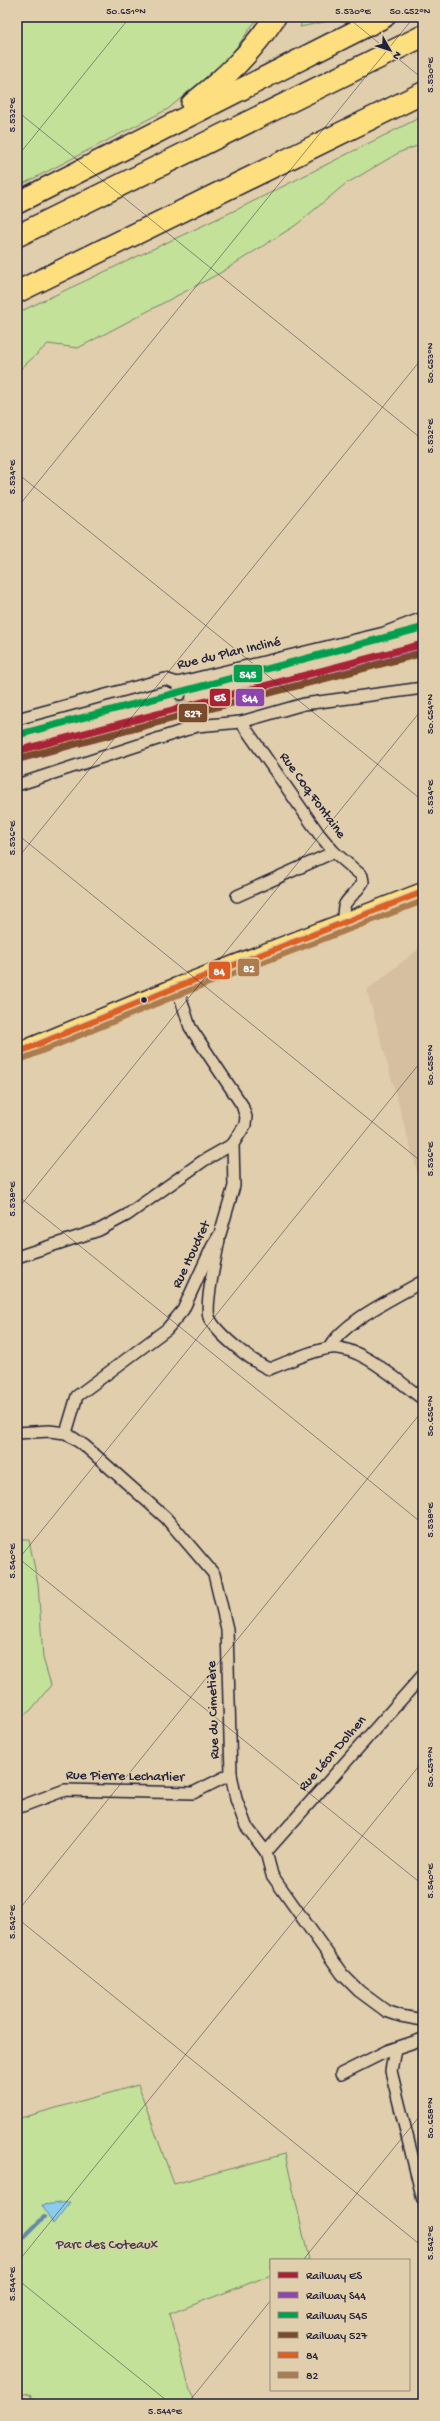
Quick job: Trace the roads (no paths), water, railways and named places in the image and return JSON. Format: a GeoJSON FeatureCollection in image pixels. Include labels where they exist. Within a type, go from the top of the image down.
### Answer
{"type":"FeatureCollection","features":[{"type":"Feature","properties":{"kind":"highway"},"geometry":{"type":"LineString","coordinates":[[95,164],[136,137],[180,113],[220,82],[259,42],[275,17]]}},
{"type":"Feature","properties":{"kind":"highway"},"geometry":{"type":"LineString","coordinates":[[17,203],[384,17]]}},
{"type":"Feature","properties":{"kind":"highway"},"geometry":{"type":"LineString","coordinates":[[17,236],[423,36]]}},
{"type":"Feature","properties":{"kind":"highway"},"geometry":{"type":"LineString","coordinates":[[17,292],[423,93]]}},
{"type":"Feature","properties":{"kind":"main road"},"geometry":{"type":"LineString","coordinates":[[17,1053],[177,987],[423,892]]}},
{"type":"Feature","properties":{"kind":"street","name":"Rue du Plan Incliné"},"geometry":{"type":"LineString","coordinates":[[17,719],[165,679],[177,682],[384,633],[423,618]]}},
{"type":"Feature","properties":{"kind":"street"},"geometry":{"type":"LineString","coordinates":[[177,682],[180,694]]}},
{"type":"Feature","properties":{"kind":"street"},"geometry":{"type":"LineString","coordinates":[[17,785],[189,729],[241,722],[304,704],[423,688]]}},
{"type":"Feature","properties":{"kind":"street"},"geometry":{"type":"LineString","coordinates":[[185,714],[189,729]]}},
{"type":"Feature","properties":{"kind":"street","name":"Rue Coq Fontaine"},"geometry":{"type":"LineString","coordinates":[[241,722],[319,834],[334,852],[362,876],[363,882],[353,896],[345,901],[342,909],[344,923]]}},
{"type":"Feature","properties":{"kind":"street"},"geometry":{"type":"LineString","coordinates":[[237,896],[334,852]]}},
{"type":"Feature","properties":{"kind":"street"},"geometry":{"type":"LineString","coordinates":[[17,1257],[99,1230],[127,1215],[203,1161],[233,1144],[246,1125],[246,1117],[242,1105],[190,1027],[177,987]]}},
{"type":"Feature","properties":{"kind":"street","name":"Rue Houdret"},"geometry":{"type":"LineString","coordinates":[[66,1433],[77,1396],[167,1329],[183,1310],[212,1247],[220,1234],[234,1186],[233,1144]]}},
{"type":"Feature","properties":{"kind":"street"},"geometry":{"type":"LineString","coordinates":[[220,1234],[210,1297],[209,1317],[227,1339],[252,1361],[269,1369],[328,1348],[346,1349],[361,1354],[423,1399]]}},
{"type":"Feature","properties":{"kind":"street"},"geometry":{"type":"LineString","coordinates":[[328,1348],[333,1340],[356,1321],[423,1281]]}},
{"type":"Feature","properties":{"kind":"street","name":"Rue du Cimetière"},"geometry":{"type":"LineString","coordinates":[[17,1433],[49,1431],[66,1433],[85,1446],[166,1518],[214,1574],[227,1629],[231,1774],[240,1813],[253,1836],[266,1852],[272,1875],[342,1974],[359,1991],[386,2011],[401,2016],[423,2020]]}},
{"type":"Feature","properties":{"kind":"street","name":"Rue Léon Dolhen"},"geometry":{"type":"LineString","coordinates":[[266,1852],[423,1675]]}},
{"type":"Feature","properties":{"kind":"street","name":"Rue Pierre Lecharlier"},"geometry":{"type":"LineString","coordinates":[[17,1808],[65,1790],[193,1793],[231,1774]]}},
{"type":"Feature","properties":{"kind":"street"},"geometry":{"type":"LineString","coordinates":[[341,2074],[395,2049],[423,2039]]}},
{"type":"Feature","properties":{"kind":"street"},"geometry":{"type":"LineString","coordinates":[[395,2049],[390,2071],[423,2200]]}},
{"type":"Feature","properties":{"kind":"water"},"geometry":{"type":"Polygon","coordinates":[[[70,2202],[53,2224],[42,2205],[70,2202]]]}},
{"type":"Feature","properties":{"kind":"waterway"},"geometry":{"type":"LineString","coordinates":[[17,2244],[44,2217]]}},
{"type":"Feature","properties":{"kind":"tunnel"},"geometry":{"type":"LineString","coordinates":[[180,694],[185,714]]}},
{"type":"Feature","properties":{"kind":"rail line","name":"545"},"geometry":{"type":"LineString","coordinates":[[17,735],[421,628]]}},
{"type":"Feature","properties":{"kind":"rail line","name":"ES"},"geometry":{"type":"LineString","coordinates":[[17,751],[423,644]]}},
{"type":"Feature","properties":{"kind":"rail line","name":"S44"},"geometry":{"type":"LineString","coordinates":[[19,759],[423,652]]}},
{"type":"Feature","properties":{"kind":"rail line","name":"527"},"geometry":{"type":"LineString","coordinates":[[21,758],[423,653]]}},
{"type":"Feature","properties":{"kind":"park label","name":"Parc des Coteaux"},"geometry":{"type":"Point","coordinates":[107,2245]}}]}
